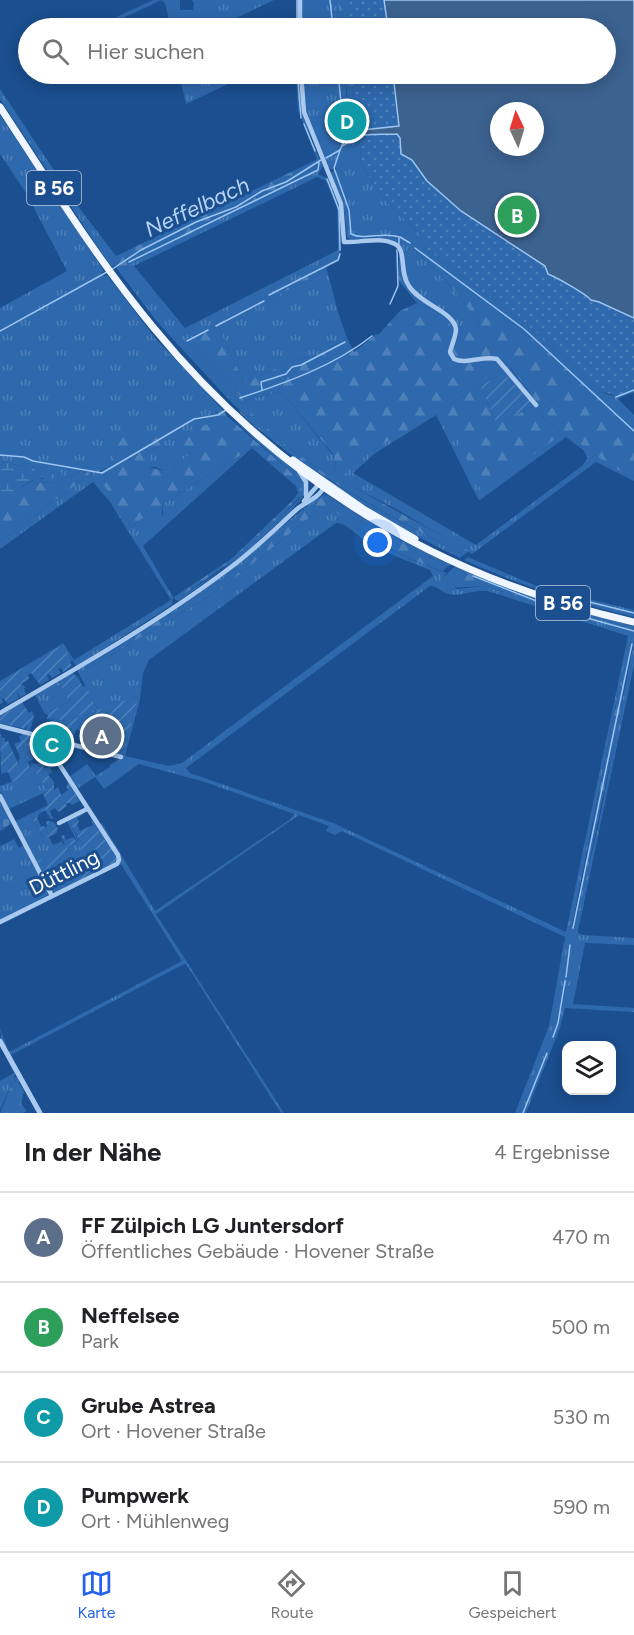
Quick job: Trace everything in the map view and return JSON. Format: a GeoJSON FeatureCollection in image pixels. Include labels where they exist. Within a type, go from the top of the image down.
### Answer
{"type":"FeatureCollection","features":[{"type":"Feature","properties":{"kind":"main road","name":"B 56"},"geometry":{"type":"LineString","coordinates":[[0,107],[110,271],[166,343],[232,412],[297,469],[396,534],[456,562],[549,598],[634,622]]}},
{"type":"Feature","properties":{"kind":"main road","name":"B 56"},"geometry":{"type":"LineString","coordinates":[[259,435],[322,485]]}},
{"type":"Feature","properties":{"kind":"street"},"geometry":{"type":"LineString","coordinates":[[300,0],[300,18]]}},
{"type":"Feature","properties":{"kind":"street"},"geometry":{"type":"LineString","coordinates":[[302,84],[304,112],[342,208],[344,242],[382,240],[395,244],[401,249],[403,274],[410,288],[423,302],[449,316],[455,324],[456,333],[450,352],[454,359],[461,361],[491,357],[497,359],[536,405]]}},
{"type":"Feature","properties":{"kind":"street"},"geometry":{"type":"LineString","coordinates":[[297,469],[306,485],[307,494],[302,504]]}},
{"type":"Feature","properties":{"kind":"street"},"geometry":{"type":"LineString","coordinates":[[0,713],[76,668],[233,566],[302,504],[320,494],[322,485]]}},
{"type":"Feature","properties":{"kind":"street"},"geometry":{"type":"LineString","coordinates":[[0,726],[120,757]]}},
{"type":"Feature","properties":{"kind":"street","name":"Düttling"},"geometry":{"type":"LineString","coordinates":[[0,922],[119,861],[118,855],[41,736]]}},
{"type":"Feature","properties":{"kind":"street"},"geometry":{"type":"LineString","coordinates":[[0,796],[52,896]]}},
{"type":"Feature","properties":{"kind":"street"},"geometry":{"type":"LineString","coordinates":[[59,823],[87,809]]}},
{"type":"Feature","properties":{"kind":"street"},"geometry":{"type":"LineString","coordinates":[[0,1041],[40,1113]]}},
{"type":"Feature","properties":{"kind":"green space"},"geometry":{"type":"Polygon","coordinates":[[[153,0],[161,0],[123,18],[114,18],[153,0]]]}},
{"type":"Feature","properties":{"kind":"green space"},"geometry":{"type":"Polygon","coordinates":[[[161,0],[180,0],[180,10],[193,10],[192,0],[274,0],[236,18],[169,18],[165,3],[161,0]]]}},
{"type":"Feature","properties":{"kind":"green space"},"geometry":{"type":"Polygon","coordinates":[[[301,0],[338,0],[339,18],[301,18],[301,0]]]}},
{"type":"Feature","properties":{"kind":"green space"},"geometry":{"type":"Polygon","coordinates":[[[338,0],[384,0],[387,18],[339,18],[338,0]]]}},
{"type":"Feature","properties":{"kind":"green space"},"geometry":{"type":"Polygon","coordinates":[[[348,0],[634,0],[634,392],[617,399],[611,394],[601,392],[540,335],[427,249],[418,232],[383,198],[362,166],[354,84],[616,84],[616,18],[349,18],[348,0]]]}},
{"type":"Feature","properties":{"kind":"green space"},"geometry":{"type":"Polygon","coordinates":[[[181,84],[228,84],[186,104],[181,84]]]}},
{"type":"Feature","properties":{"kind":"green space"},"geometry":{"type":"Polygon","coordinates":[[[297,84],[300,84],[306,121],[323,166],[318,174],[329,179],[341,209],[340,260],[186,340],[220,375],[236,386],[241,401],[233,404],[158,323],[117,269],[318,167],[314,161],[317,159],[298,110],[297,84]],[[317,177],[134,266],[185,328],[338,250],[337,208],[326,181],[317,177]]]}},
{"type":"Feature","properties":{"kind":"green space"},"geometry":{"type":"Polygon","coordinates":[[[303,84],[346,84],[347,103],[354,105],[352,84],[366,84],[356,98],[358,132],[351,132],[344,143],[359,136],[362,166],[383,198],[418,232],[427,249],[540,335],[601,392],[619,398],[634,415],[634,434],[534,341],[424,257],[416,247],[414,249],[455,291],[480,324],[477,328],[452,329],[447,318],[417,303],[399,281],[399,251],[396,246],[377,237],[351,240],[347,237],[344,211],[330,175],[337,170],[335,167],[332,170],[326,165],[305,115],[303,84]]]}},
{"type":"Feature","properties":{"kind":"green space"},"geometry":{"type":"Polygon","coordinates":[[[346,84],[352,84],[354,105],[348,103],[346,84]]]}},
{"type":"Feature","properties":{"kind":"green space"},"geometry":{"type":"Polygon","coordinates":[[[0,89],[77,205],[116,256],[112,258],[115,265],[112,267],[0,99],[0,89]]]}},
{"type":"Feature","properties":{"kind":"green space"},"geometry":{"type":"Polygon","coordinates":[[[0,115],[104,271],[101,273],[104,276],[107,275],[156,339],[223,410],[211,414],[217,420],[177,443],[192,453],[167,473],[156,467],[149,467],[149,453],[162,444],[116,447],[115,463],[99,472],[131,527],[143,518],[163,515],[163,504],[252,448],[143,546],[173,597],[172,605],[76,666],[62,644],[0,681],[63,643],[74,660],[171,600],[110,502],[93,482],[0,549],[0,542],[91,473],[82,471],[57,482],[29,483],[48,475],[42,475],[32,467],[0,462],[0,308],[67,271],[26,193],[0,154],[0,115]]]}},
{"type":"Feature","properties":{"kind":"green space"},"geometry":{"type":"Polygon","coordinates":[[[314,161],[318,170],[117,269],[112,258],[314,161]]]}},
{"type":"Feature","properties":{"kind":"green space"},"geometry":{"type":"Polygon","coordinates":[[[415,246],[425,257],[534,341],[574,375],[634,434],[634,477],[601,459],[565,431],[548,415],[501,358],[495,361],[494,374],[426,411],[429,416],[366,455],[339,479],[469,551],[464,555],[360,498],[290,452],[233,404],[241,401],[236,386],[220,375],[186,340],[326,267],[327,270],[218,326],[244,383],[293,361],[321,353],[347,338],[354,352],[376,334],[378,335],[400,311],[417,303],[447,318],[453,329],[477,327],[480,324],[455,291],[414,249],[415,246]],[[277,392],[248,400],[242,404],[283,443],[328,476],[336,469],[335,458],[286,397],[277,392]]]}},
{"type":"Feature","properties":{"kind":"green space"},"geometry":{"type":"Polygon","coordinates":[[[327,270],[347,338],[321,353],[293,361],[244,383],[218,326],[327,270]]]}},
{"type":"Feature","properties":{"kind":"green space"},"geometry":{"type":"Polygon","coordinates":[[[501,358],[550,417],[598,456],[634,477],[634,481],[596,462],[472,554],[398,510],[338,479],[366,455],[428,416],[426,411],[501,358]],[[503,371],[449,404],[562,434],[546,420],[503,371]],[[436,415],[374,454],[353,473],[476,545],[582,466],[588,458],[583,450],[566,437],[480,500],[436,415]]]}},
{"type":"Feature","properties":{"kind":"green space"},"geometry":{"type":"Polygon","coordinates":[[[503,371],[534,406],[497,424],[480,386],[503,371]]]}},
{"type":"Feature","properties":{"kind":"green space"},"geometry":{"type":"Polygon","coordinates":[[[480,386],[497,424],[534,406],[562,434],[482,492],[446,414],[449,404],[480,386]]]}},
{"type":"Feature","properties":{"kind":"green space"},"geometry":{"type":"Polygon","coordinates":[[[277,392],[286,397],[335,458],[336,469],[328,476],[283,443],[241,404],[277,392]]]}},
{"type":"Feature","properties":{"kind":"green space"},"geometry":{"type":"Polygon","coordinates":[[[238,409],[326,478],[464,555],[460,558],[434,545],[360,503],[290,454],[251,423],[238,409]]]}},
{"type":"Feature","properties":{"kind":"green space"},"geometry":{"type":"Polygon","coordinates":[[[223,410],[301,481],[302,494],[241,555],[180,597],[174,597],[230,560],[293,500],[298,493],[296,486],[252,448],[163,504],[161,521],[156,525],[149,524],[143,518],[131,527],[97,474],[115,463],[116,447],[129,429],[162,438],[162,444],[149,453],[149,467],[167,472],[192,453],[176,443],[175,439],[216,420],[210,413],[223,410]]]}},
{"type":"Feature","properties":{"kind":"green space"},"geometry":{"type":"Polygon","coordinates":[[[227,414],[300,475],[304,483],[304,495],[289,513],[243,555],[179,601],[173,597],[180,597],[222,570],[300,498],[301,481],[227,414]]]}},
{"type":"Feature","properties":{"kind":"green space"},"geometry":{"type":"Polygon","coordinates":[[[0,462],[32,467],[42,475],[48,475],[49,471],[60,470],[62,474],[58,478],[39,478],[32,481],[18,489],[3,503],[0,501],[0,462]]]}},
{"type":"Feature","properties":{"kind":"green space"},"geometry":{"type":"Polygon","coordinates":[[[82,471],[91,473],[0,542],[0,501],[3,502],[13,492],[29,483],[57,482],[82,471]]]}},
{"type":"Feature","properties":{"kind":"green space"},"geometry":{"type":"Polygon","coordinates":[[[325,494],[397,538],[451,565],[447,567],[324,496],[234,572],[87,667],[88,669],[223,588],[320,509],[330,508],[376,543],[447,573],[442,578],[457,589],[485,586],[523,598],[454,567],[456,566],[547,602],[634,626],[634,641],[634,665],[578,933],[634,938],[634,945],[585,943],[573,1004],[634,1008],[634,1012],[565,1008],[560,1028],[526,1113],[515,1113],[549,1026],[565,937],[342,831],[335,835],[326,831],[329,826],[299,815],[156,914],[284,1113],[281,1113],[184,964],[11,1055],[42,1113],[2,1043],[0,1028],[8,1051],[11,1051],[182,961],[121,864],[0,924],[120,862],[100,824],[102,823],[155,911],[292,818],[294,814],[205,782],[139,764],[104,789],[95,777],[77,789],[69,777],[87,764],[96,776],[120,759],[124,753],[137,696],[63,725],[60,738],[43,733],[49,734],[53,718],[62,721],[97,708],[77,670],[223,576],[310,503],[325,494]],[[336,523],[149,660],[143,673],[140,699],[125,756],[169,766],[182,763],[433,576],[430,570],[380,549],[347,527],[336,523]],[[430,586],[186,768],[190,773],[333,823],[566,932],[628,636],[488,591],[453,595],[430,586]],[[634,641],[621,679],[572,926],[575,927],[600,817],[634,641]]]}},
{"type":"Feature","properties":{"kind":"green space"},"geometry":{"type":"Polygon","coordinates":[[[324,496],[447,567],[443,571],[411,559],[370,537],[330,508],[320,509],[223,588],[88,669],[87,667],[234,572],[274,535],[324,496]]]}},
{"type":"Feature","properties":{"kind":"green space"},"geometry":{"type":"Polygon","coordinates":[[[468,557],[536,586],[634,610],[634,617],[527,585],[464,560],[468,557]]]}},
{"type":"Feature","properties":{"kind":"green space"},"geometry":{"type":"Polygon","coordinates":[[[454,567],[523,597],[523,599],[485,586],[447,588],[442,583],[442,579],[454,567]]]}},
{"type":"Feature","properties":{"kind":"green space"},"geometry":{"type":"Polygon","coordinates":[[[633,638],[617,729],[576,926],[573,927],[627,649],[633,638]]]}},
{"type":"Feature","properties":{"kind":"green space"},"geometry":{"type":"Polygon","coordinates":[[[63,644],[72,661],[70,662],[72,666],[63,672],[61,668],[58,669],[61,673],[52,678],[49,674],[47,675],[49,680],[40,685],[31,673],[28,675],[29,679],[21,684],[26,687],[24,689],[26,694],[20,697],[16,690],[19,698],[8,704],[3,698],[0,704],[0,681],[63,644]]]}},
{"type":"Feature","properties":{"kind":"green space"},"geometry":{"type":"Polygon","coordinates":[[[73,672],[83,687],[86,686],[97,709],[62,721],[47,719],[48,715],[45,714],[69,702],[59,681],[73,672]]]}},
{"type":"Feature","properties":{"kind":"green space"},"geometry":{"type":"Polygon","coordinates":[[[59,681],[69,702],[45,714],[35,695],[59,681]]]}},
{"type":"Feature","properties":{"kind":"green space"},"geometry":{"type":"Polygon","coordinates":[[[137,696],[124,753],[121,755],[115,753],[118,741],[114,740],[111,752],[105,750],[113,721],[100,717],[94,737],[90,736],[90,739],[82,737],[83,732],[77,728],[71,741],[60,738],[66,722],[137,696]]]}},
{"type":"Feature","properties":{"kind":"green space"},"geometry":{"type":"Polygon","coordinates":[[[22,702],[29,713],[32,711],[34,715],[30,731],[26,730],[27,724],[25,729],[0,723],[0,716],[22,702]]]}},
{"type":"Feature","properties":{"kind":"green space"},"geometry":{"type":"Polygon","coordinates":[[[99,717],[113,720],[110,732],[100,728],[97,741],[93,740],[99,717]]]}},
{"type":"Feature","properties":{"kind":"green space"},"geometry":{"type":"Polygon","coordinates":[[[0,733],[2,738],[5,738],[5,742],[8,741],[19,765],[28,762],[30,767],[31,764],[42,763],[44,768],[52,762],[54,765],[50,768],[52,772],[48,775],[54,782],[54,790],[58,787],[61,795],[68,790],[66,787],[68,782],[80,801],[72,805],[66,803],[67,806],[59,812],[55,808],[50,811],[53,819],[45,810],[39,814],[37,818],[41,826],[47,827],[46,821],[54,822],[58,829],[57,832],[44,839],[30,814],[48,805],[43,794],[48,791],[36,773],[12,782],[8,772],[1,774],[0,733]]]}},
{"type":"Feature","properties":{"kind":"green space"},"geometry":{"type":"Polygon","coordinates":[[[23,734],[35,737],[23,746],[24,749],[19,754],[14,744],[21,741],[19,737],[23,734]]]}},
{"type":"Feature","properties":{"kind":"green space"},"geometry":{"type":"Polygon","coordinates":[[[35,737],[40,739],[32,743],[35,748],[43,743],[49,753],[19,765],[19,754],[24,749],[23,746],[35,737]]]}},
{"type":"Feature","properties":{"kind":"green space"},"geometry":{"type":"Polygon","coordinates":[[[36,773],[48,791],[9,809],[0,791],[0,786],[36,773]]]}},
{"type":"Feature","properties":{"kind":"green space"},"geometry":{"type":"Polygon","coordinates":[[[0,802],[12,823],[0,831],[0,802]]]}},
{"type":"Feature","properties":{"kind":"green space"},"geometry":{"type":"Polygon","coordinates":[[[82,813],[83,815],[77,818],[80,831],[93,825],[91,818],[117,859],[114,863],[65,888],[60,878],[47,884],[36,862],[54,853],[56,849],[65,844],[61,836],[64,835],[66,840],[73,837],[77,842],[79,841],[70,822],[82,813]],[[77,842],[67,847],[78,869],[88,864],[77,842]]]}},
{"type":"Feature","properties":{"kind":"green space"},"geometry":{"type":"Polygon","coordinates":[[[30,814],[43,838],[55,831],[57,833],[49,837],[53,845],[62,841],[65,844],[56,849],[55,853],[37,862],[46,882],[14,822],[30,814]]]}},
{"type":"Feature","properties":{"kind":"green space"},"geometry":{"type":"Polygon","coordinates":[[[76,817],[70,822],[88,864],[78,869],[67,847],[77,842],[67,821],[76,817]]]}},
{"type":"Feature","properties":{"kind":"green space"},"geometry":{"type":"Polygon","coordinates":[[[94,823],[118,860],[117,862],[91,875],[116,862],[117,859],[94,823]]]}},
{"type":"Feature","properties":{"kind":"green space"},"geometry":{"type":"Polygon","coordinates":[[[14,839],[19,848],[24,845],[48,894],[46,898],[0,921],[0,846],[14,839]]]}},
{"type":"Feature","properties":{"kind":"green space"},"geometry":{"type":"Polygon","coordinates":[[[60,878],[66,888],[52,893],[47,884],[60,878]]]}},
{"type":"Feature","properties":{"kind":"green space"},"geometry":{"type":"Polygon","coordinates":[[[0,1044],[16,1073],[13,1078],[18,1077],[19,1084],[15,1082],[17,1079],[13,1081],[0,1110],[0,1081],[14,1073],[0,1044]]]}},
{"type":"Feature","properties":{"kind":"green space"},"geometry":{"type":"Polygon","coordinates":[[[16,1079],[15,1082],[18,1082],[24,1091],[21,1104],[27,1111],[0,1113],[13,1081],[16,1079]]]}},
{"type":"Feature","properties":{"kind":"shaded area"},"geometry":{"type":"Polygon","coordinates":[[[384,0],[634,0],[634,318],[591,300],[548,274],[545,266],[461,211],[427,181],[412,160],[401,154],[400,138],[397,134],[359,136],[352,138],[342,146],[345,139],[344,132],[399,126],[394,84],[616,84],[616,18],[387,18],[384,0]]]}},
{"type":"Feature","properties":{"kind":"waterway"},"geometry":{"type":"LineString","coordinates":[[297,0],[297,18]]}},
{"type":"Feature","properties":{"kind":"waterway","name":"Neffelbach"},"geometry":{"type":"LineString","coordinates":[[330,0],[332,18]]}},
{"type":"Feature","properties":{"kind":"waterway"},"geometry":{"type":"LineString","coordinates":[[298,84],[301,118]]}},
{"type":"Feature","properties":{"kind":"waterway","name":"Neffelbach"},"geometry":{"type":"LineString","coordinates":[[326,158],[340,150],[345,139],[339,84]]}},
{"type":"Feature","properties":{"kind":"waterway"},"geometry":{"type":"LineString","coordinates":[[304,124],[315,151]]}},
{"type":"Feature","properties":{"kind":"waterway"},"geometry":{"type":"LineString","coordinates":[[340,150],[334,168],[349,210],[351,234],[362,237],[393,235],[399,237],[399,244]]}},
{"type":"Feature","properties":{"kind":"waterway","name":"Neffelbach"},"geometry":{"type":"LineString","coordinates":[[111,270],[141,250],[196,222],[236,207],[262,191],[286,182],[321,160]]}},
{"type":"Feature","properties":{"kind":"waterway","name":"Neffelbach"},"geometry":{"type":"LineString","coordinates":[[129,262],[318,170],[319,162]]}},
{"type":"Feature","properties":{"kind":"waterway"},"geometry":{"type":"LineString","coordinates":[[327,179],[339,210],[340,250]]}},
{"type":"Feature","properties":{"kind":"waterway"},"geometry":{"type":"LineString","coordinates":[[400,237],[410,243]]}},
{"type":"Feature","properties":{"kind":"waterway"},"geometry":{"type":"LineString","coordinates":[[415,248],[524,329],[634,431]]}},
{"type":"Feature","properties":{"kind":"waterway"},"geometry":{"type":"LineString","coordinates":[[390,304],[398,286],[397,250]]}},
{"type":"Feature","properties":{"kind":"waterway"},"geometry":{"type":"LineString","coordinates":[[269,295],[338,260],[340,254]]}},
{"type":"Feature","properties":{"kind":"waterway","name":"Neffelbach"},"geometry":{"type":"LineString","coordinates":[[0,331],[107,272]]}},
{"type":"Feature","properties":{"kind":"waterway"},"geometry":{"type":"LineString","coordinates":[[216,326],[264,301]]}},
{"type":"Feature","properties":{"kind":"waterway"},"geometry":{"type":"LineString","coordinates":[[187,341],[208,330]]}},
{"type":"Feature","properties":{"kind":"waterway"},"geometry":{"type":"LineString","coordinates":[[240,398],[292,380],[325,365],[372,336]]}},
{"type":"Feature","properties":{"kind":"waterway"},"geometry":{"type":"LineString","coordinates":[[262,390],[261,382],[286,374],[292,367],[301,365],[345,342]]}},
{"type":"Feature","properties":{"kind":"waterway"},"geometry":{"type":"LineString","coordinates":[[616,397],[634,390]]}},
{"type":"Feature","properties":{"kind":"waterway"},"geometry":{"type":"LineString","coordinates":[[0,455],[24,457],[33,461],[102,473],[194,419],[218,415],[226,410]]}},
{"type":"Feature","properties":{"kind":"waterway"},"geometry":{"type":"LineString","coordinates":[[473,576],[562,611],[634,631]]}},
{"type":"Feature","properties":{"kind":"waterway"},"geometry":{"type":"LineString","coordinates":[[553,593],[634,613]]}},
{"type":"Feature","properties":{"kind":"waterway"},"geometry":{"type":"LineString","coordinates":[[573,928],[632,644]]}},
{"type":"Feature","properties":{"kind":"waterway"},"geometry":{"type":"LineString","coordinates":[[566,977],[570,945]]}},
{"type":"Feature","properties":{"kind":"waterway"},"geometry":{"type":"LineString","coordinates":[[553,1037],[558,1023],[565,981]]}},
{"type":"Feature","properties":{"kind":"waterway"},"geometry":{"type":"LineString","coordinates":[[523,1113],[547,1053]]}},
{"type":"Feature","properties":{"kind":"place","name":"Pumpwerk"},"geometry":{"type":"Point","coordinates":[347,121]}},
{"type":"Feature","properties":{"kind":"place","name":"Neffelsee"},"geometry":{"type":"Point","coordinates":[517,215]}},
{"type":"Feature","properties":{"kind":"place","name":"FF Zülpich LG Juntersdorf"},"geometry":{"type":"Point","coordinates":[102,736]}},
{"type":"Feature","properties":{"kind":"place","name":"Grube Astrea"},"geometry":{"type":"Point","coordinates":[52,744]}}]}
